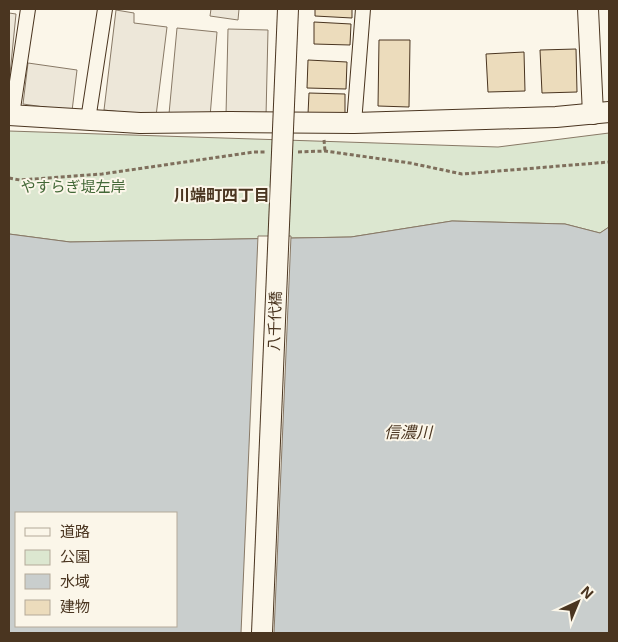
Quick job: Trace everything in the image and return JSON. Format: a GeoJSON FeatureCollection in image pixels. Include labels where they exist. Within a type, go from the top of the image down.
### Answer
{"type":"FeatureCollection","features":[{"type":"Feature","properties":{"kind":"street"},"geometry":{"type":"LineString","coordinates":[[28,9],[10,115],[140,123],[354,124],[556,117],[601,113],[588,9]]}},
{"type":"Feature","properties":{"kind":"street"},"geometry":{"type":"LineString","coordinates":[[88,120],[105,9]]}},
{"type":"Feature","properties":{"kind":"street","name":"八千代橋"},"geometry":{"type":"LineString","coordinates":[[262,633],[288,9]]}},
{"type":"Feature","properties":{"kind":"street"},"geometry":{"type":"LineString","coordinates":[[354,124],[363,9]]}},
{"type":"Feature","properties":{"kind":"path"},"geometry":{"type":"LineString","coordinates":[[324,136],[325,151]]}},
{"type":"Feature","properties":{"kind":"path"},"geometry":{"type":"LineString","coordinates":[[290,152],[325,151],[410,163],[462,174],[609,162]]}},
{"type":"Feature","properties":{"kind":"path"},"geometry":{"type":"LineString","coordinates":[[9,178],[20,180],[102,174],[254,152],[272,152]]}},
{"type":"Feature","properties":{"kind":"green space","name":"やすらぎ堤左岸"},"geometry":{"type":"Polygon","coordinates":[[[9,131],[498,147],[609,133],[609,227],[600,233],[565,224],[452,221],[351,237],[70,242],[9,234],[9,131]]]}},
{"type":"Feature","properties":{"kind":"shaded area"},"geometry":{"type":"Polygon","coordinates":[[[211,9],[239,9],[238,20],[210,16],[211,9]]]}},
{"type":"Feature","properties":{"kind":"shaded area"},"geometry":{"type":"Polygon","coordinates":[[[116,10],[134,13],[134,23],[167,27],[156,116],[104,110],[116,10]]]}},
{"type":"Feature","properties":{"kind":"shaded area"},"geometry":{"type":"Polygon","coordinates":[[[9,13],[16,14],[10,74],[9,74],[9,13]]]}},
{"type":"Feature","properties":{"kind":"shaded area"},"geometry":{"type":"Polygon","coordinates":[[[177,28],[217,32],[210,117],[169,114],[177,28]]]}},
{"type":"Feature","properties":{"kind":"shaded area"},"geometry":{"type":"Polygon","coordinates":[[[228,29],[268,30],[266,116],[226,115],[228,29]]]}},
{"type":"Feature","properties":{"kind":"shaded area"},"geometry":{"type":"Polygon","coordinates":[[[28,63],[77,70],[72,111],[23,104],[28,63]]]}},
{"type":"Feature","properties":{"kind":"water","name":"信濃川"},"geometry":{"type":"Polygon","coordinates":[[[452,221],[565,224],[600,233],[609,227],[609,633],[9,633],[9,234],[70,242],[351,237],[452,221]]]}},
{"type":"Feature","properties":{"kind":"pier"},"geometry":{"type":"Polygon","coordinates":[[[258,236],[291,236],[274,633],[241,633],[258,236]]]}},
{"type":"Feature","properties":{"kind":"building"},"geometry":{"type":"Polygon","coordinates":[[[315,9],[352,9],[352,18],[315,16],[315,9]]]}},
{"type":"Feature","properties":{"kind":"building"},"geometry":{"type":"Polygon","coordinates":[[[314,22],[351,24],[350,45],[314,44],[314,22]]]}},
{"type":"Feature","properties":{"kind":"building"},"geometry":{"type":"Polygon","coordinates":[[[379,40],[410,40],[409,107],[378,106],[379,40]]]}},
{"type":"Feature","properties":{"kind":"building"},"geometry":{"type":"Polygon","coordinates":[[[576,49],[577,92],[542,93],[540,50],[576,49]]]}},
{"type":"Feature","properties":{"kind":"building"},"geometry":{"type":"Polygon","coordinates":[[[524,52],[525,91],[488,92],[486,54],[524,52]]]}},
{"type":"Feature","properties":{"kind":"building"},"geometry":{"type":"Polygon","coordinates":[[[308,60],[347,62],[346,89],[307,88],[308,60]]]}},
{"type":"Feature","properties":{"kind":"building"},"geometry":{"type":"Polygon","coordinates":[[[309,93],[345,94],[345,115],[308,114],[309,93]]]}},
{"type":"Feature","properties":{"kind":"district","name":"川端町四丁目"},"geometry":{"type":"Point","coordinates":[222,195]}}]}
